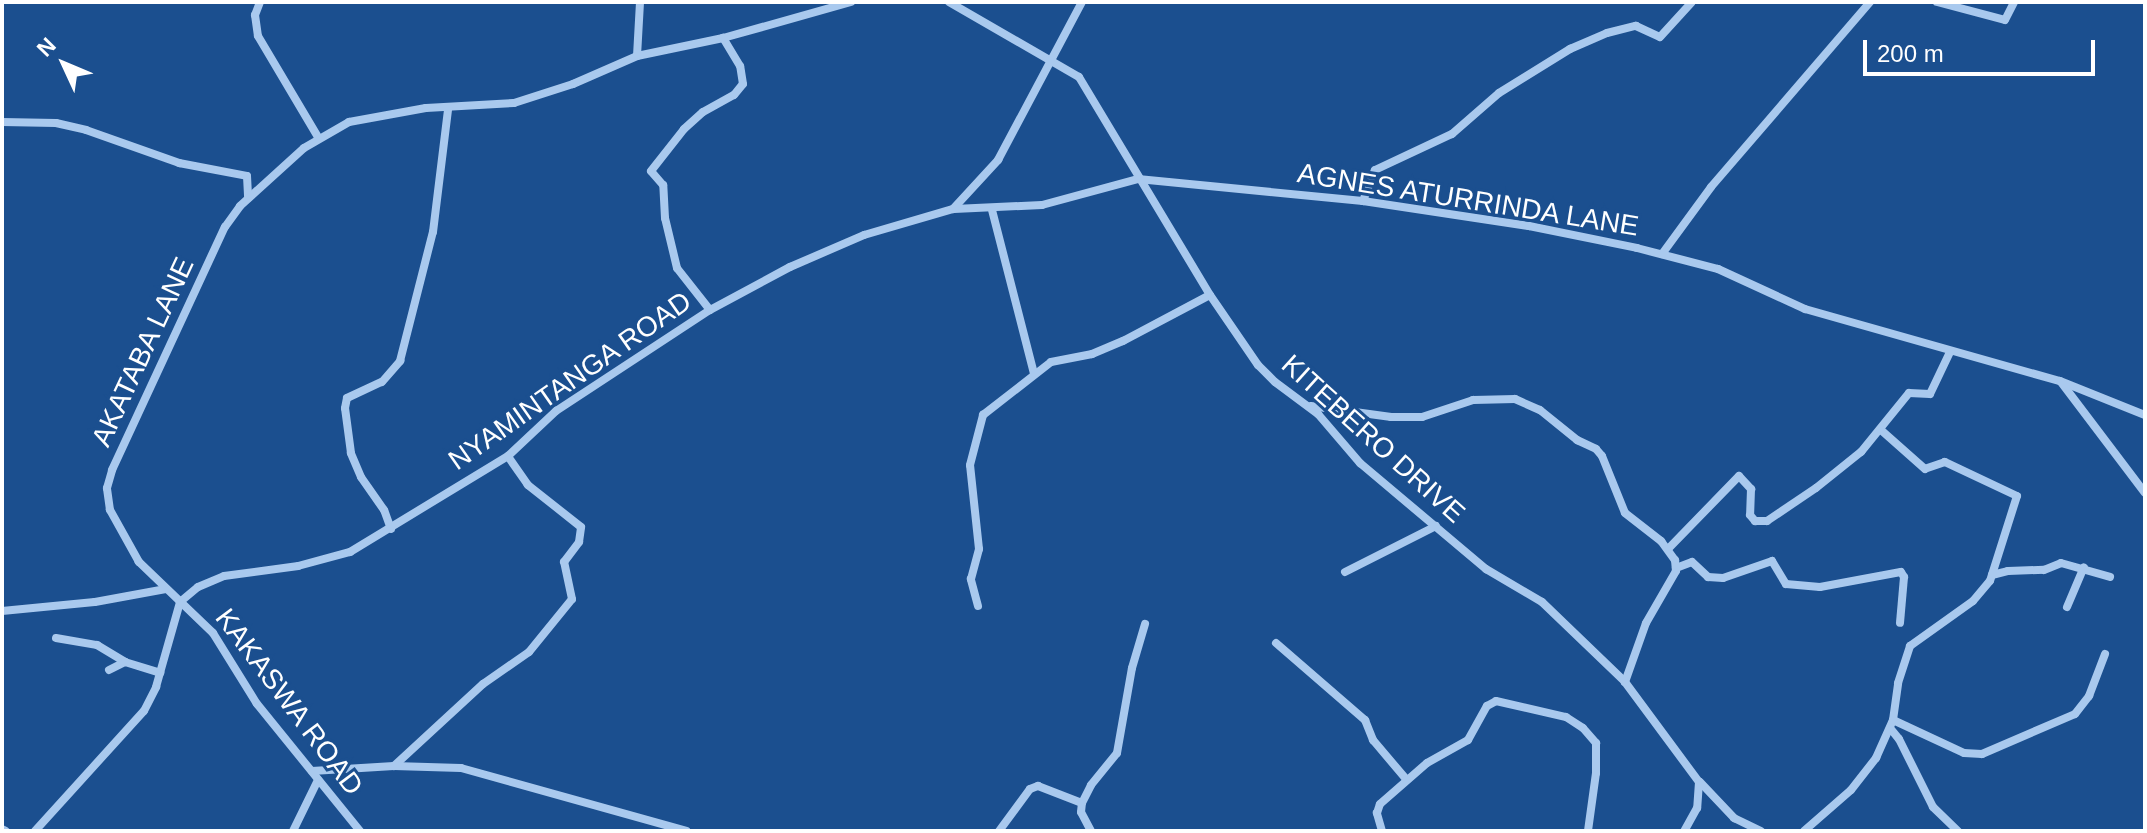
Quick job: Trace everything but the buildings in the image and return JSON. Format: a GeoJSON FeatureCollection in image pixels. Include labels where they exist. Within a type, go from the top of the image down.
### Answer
{"type":"FeatureCollection","features":[{"type":"Feature","properties":{"kind":"street"},"geometry":{"type":"LineString","coordinates":[[260,2],[255,15],[258,36],[318,137]]}},
{"type":"Feature","properties":{"kind":"street"},"geometry":{"type":"LineString","coordinates":[[637,56],[640,2]]}},
{"type":"Feature","properties":{"kind":"street","name":"AKATABA LANE"},"geometry":{"type":"LineString","coordinates":[[180,602],[139,562],[119,532],[110,510],[107,488],[112,470],[225,227],[248,198],[318,137],[349,122],[375,115],[514,103],[573,84],[637,56],[723,38],[851,2]]}},
{"type":"Feature","properties":{"kind":"street","name":"KITEBERO DRIVE"},"geometry":{"type":"LineString","coordinates":[[949,2],[1052,58],[1079,77],[1210,295],[1258,365],[1275,382],[1309,406],[1360,463],[1498,578],[1542,602],[1625,682],[1699,782],[1734,818],[1761,831]]}},
{"type":"Feature","properties":{"kind":"street"},"geometry":{"type":"LineString","coordinates":[[953,209],[998,160],[1082,2]]}},
{"type":"Feature","properties":{"kind":"street"},"geometry":{"type":"LineString","coordinates":[[1363,201],[1375,170],[1452,134],[1499,93],[1570,49],[1607,33],[1636,26],[1660,37],[1692,2]]}},
{"type":"Feature","properties":{"kind":"street"},"geometry":{"type":"LineString","coordinates":[[1662,254],[1711,187],[1870,2]]}},
{"type":"Feature","properties":{"kind":"street"},"geometry":{"type":"LineString","coordinates":[[1937,2],[2005,20],[2014,2]]}},
{"type":"Feature","properties":{"kind":"street"},"geometry":{"type":"LineString","coordinates":[[710,310],[677,268],[665,218],[663,185],[651,171],[684,129],[703,112],[734,95],[743,84],[740,66],[723,38]]}},
{"type":"Feature","properties":{"kind":"street"},"geometry":{"type":"LineString","coordinates":[[391,529],[351,453],[345,408],[347,398],[382,382],[400,361],[433,232],[448,109]]}},
{"type":"Feature","properties":{"kind":"street"},"geometry":{"type":"LineString","coordinates":[[2,122],[56,123],[86,130],[179,163],[247,176],[248,198]]}},
{"type":"Feature","properties":{"kind":"street","name":"AGNES ATURRINDA LANE"},"geometry":{"type":"LineString","coordinates":[[953,209],[992,210],[1042,205],[1138,179],[1363,201],[1529,226],[1718,269],[1805,309],[2060,381],[2145,415]]}},
{"type":"Feature","properties":{"kind":"street","name":"NYAMINTANGA ROAD"},"geometry":{"type":"LineString","coordinates":[[180,602],[198,587],[224,576],[298,566],[350,552],[508,456],[556,411],[710,310],[790,267],[864,235],[953,209]]}},
{"type":"Feature","properties":{"kind":"street"},"geometry":{"type":"LineString","coordinates":[[992,210],[1034,374]]}},
{"type":"Feature","properties":{"kind":"street"},"geometry":{"type":"LineString","coordinates":[[978,606],[971,579],[979,549],[970,465],[976,430],[983,415],[1051,362],[1092,354],[1123,341],[1210,295]]}},
{"type":"Feature","properties":{"kind":"street"},"geometry":{"type":"LineString","coordinates":[[1668,549],[1739,476],[1746,480],[1751,489],[1750,515],[1755,521],[1767,521],[1861,452],[1909,393],[1930,394],[1950,352]]}},
{"type":"Feature","properties":{"kind":"street"},"geometry":{"type":"LineString","coordinates":[[2060,381],[2145,493]]}},
{"type":"Feature","properties":{"kind":"street"},"geometry":{"type":"LineString","coordinates":[[1309,406],[1391,417],[1444,412],[1473,400],[1526,402],[1554,419],[1577,440],[1596,449],[1602,456],[1625,513],[1668,549],[1676,568]]}},
{"type":"Feature","properties":{"kind":"street"},"geometry":{"type":"LineString","coordinates":[[1804,831],[1851,790],[1876,758],[1891,724],[1898,683],[1910,646],[1973,601],[1992,575],[2017,496],[1945,462],[1925,469],[1880,429]]}},
{"type":"Feature","properties":{"kind":"street"},"geometry":{"type":"LineString","coordinates":[[394,766],[483,684],[529,652],[572,599],[564,562],[579,542],[581,527],[528,485],[508,456]]}},
{"type":"Feature","properties":{"kind":"street"},"geometry":{"type":"LineString","coordinates":[[1345,572],[1436,526]]}},
{"type":"Feature","properties":{"kind":"street"},"geometry":{"type":"LineString","coordinates":[[1625,682],[1646,623],[1676,568],[1692,562],[1708,577],[1723,578],[1772,561],[1786,584],[1820,587],[1901,572],[1904,577],[1900,623]]}},
{"type":"Feature","properties":{"kind":"street"},"geometry":{"type":"LineString","coordinates":[[1992,575],[2008,571],[2044,570],[2061,563],[2084,567],[2110,577]]}},
{"type":"Feature","properties":{"kind":"street"},"geometry":{"type":"LineString","coordinates":[[2067,607],[2084,567]]}},
{"type":"Feature","properties":{"kind":"street"},"geometry":{"type":"LineString","coordinates":[[2,611],[95,602],[166,589]]}},
{"type":"Feature","properties":{"kind":"street"},"geometry":{"type":"LineString","coordinates":[[35,831],[144,711],[160,673],[180,602]]}},
{"type":"Feature","properties":{"kind":"street","name":"KAKASWA ROAD"},"geometry":{"type":"LineString","coordinates":[[180,602],[213,633],[257,704],[360,831]]}},
{"type":"Feature","properties":{"kind":"street"},"geometry":{"type":"LineString","coordinates":[[1091,831],[1081,812],[1082,803],[1091,785],[1117,753],[1132,668],[1145,624]]}},
{"type":"Feature","properties":{"kind":"street"},"geometry":{"type":"LineString","coordinates":[[56,638],[97,645],[125,662],[160,673]]}},
{"type":"Feature","properties":{"kind":"street"},"geometry":{"type":"LineString","coordinates":[[1276,643],[1361,716],[1373,740],[1406,779]]}},
{"type":"Feature","properties":{"kind":"street"},"geometry":{"type":"LineString","coordinates":[[1891,724],[1964,753],[1982,754],[2075,714],[2089,696],[2105,654]]}},
{"type":"Feature","properties":{"kind":"street"},"geometry":{"type":"LineString","coordinates":[[109,670],[125,662]]}},
{"type":"Feature","properties":{"kind":"street"},"geometry":{"type":"LineString","coordinates":[[1382,831],[1377,813],[1380,804],[1406,779],[1468,740],[1491,703],[1566,717],[1583,728],[1596,743],[1596,773],[1588,831]]}},
{"type":"Feature","properties":{"kind":"street"},"geometry":{"type":"LineString","coordinates":[[1891,724],[1933,807],[1958,831]]}},
{"type":"Feature","properties":{"kind":"street"},"geometry":{"type":"LineString","coordinates":[[312,771],[394,766],[461,768],[686,831]]}},
{"type":"Feature","properties":{"kind":"street"},"geometry":{"type":"LineString","coordinates":[[293,831],[318,780]]}},
{"type":"Feature","properties":{"kind":"street"},"geometry":{"type":"LineString","coordinates":[[1684,831],[1697,808],[1699,782]]}},
{"type":"Feature","properties":{"kind":"street"},"geometry":{"type":"LineString","coordinates":[[999,831],[1030,789],[1038,786],[1082,803]]}}]}
